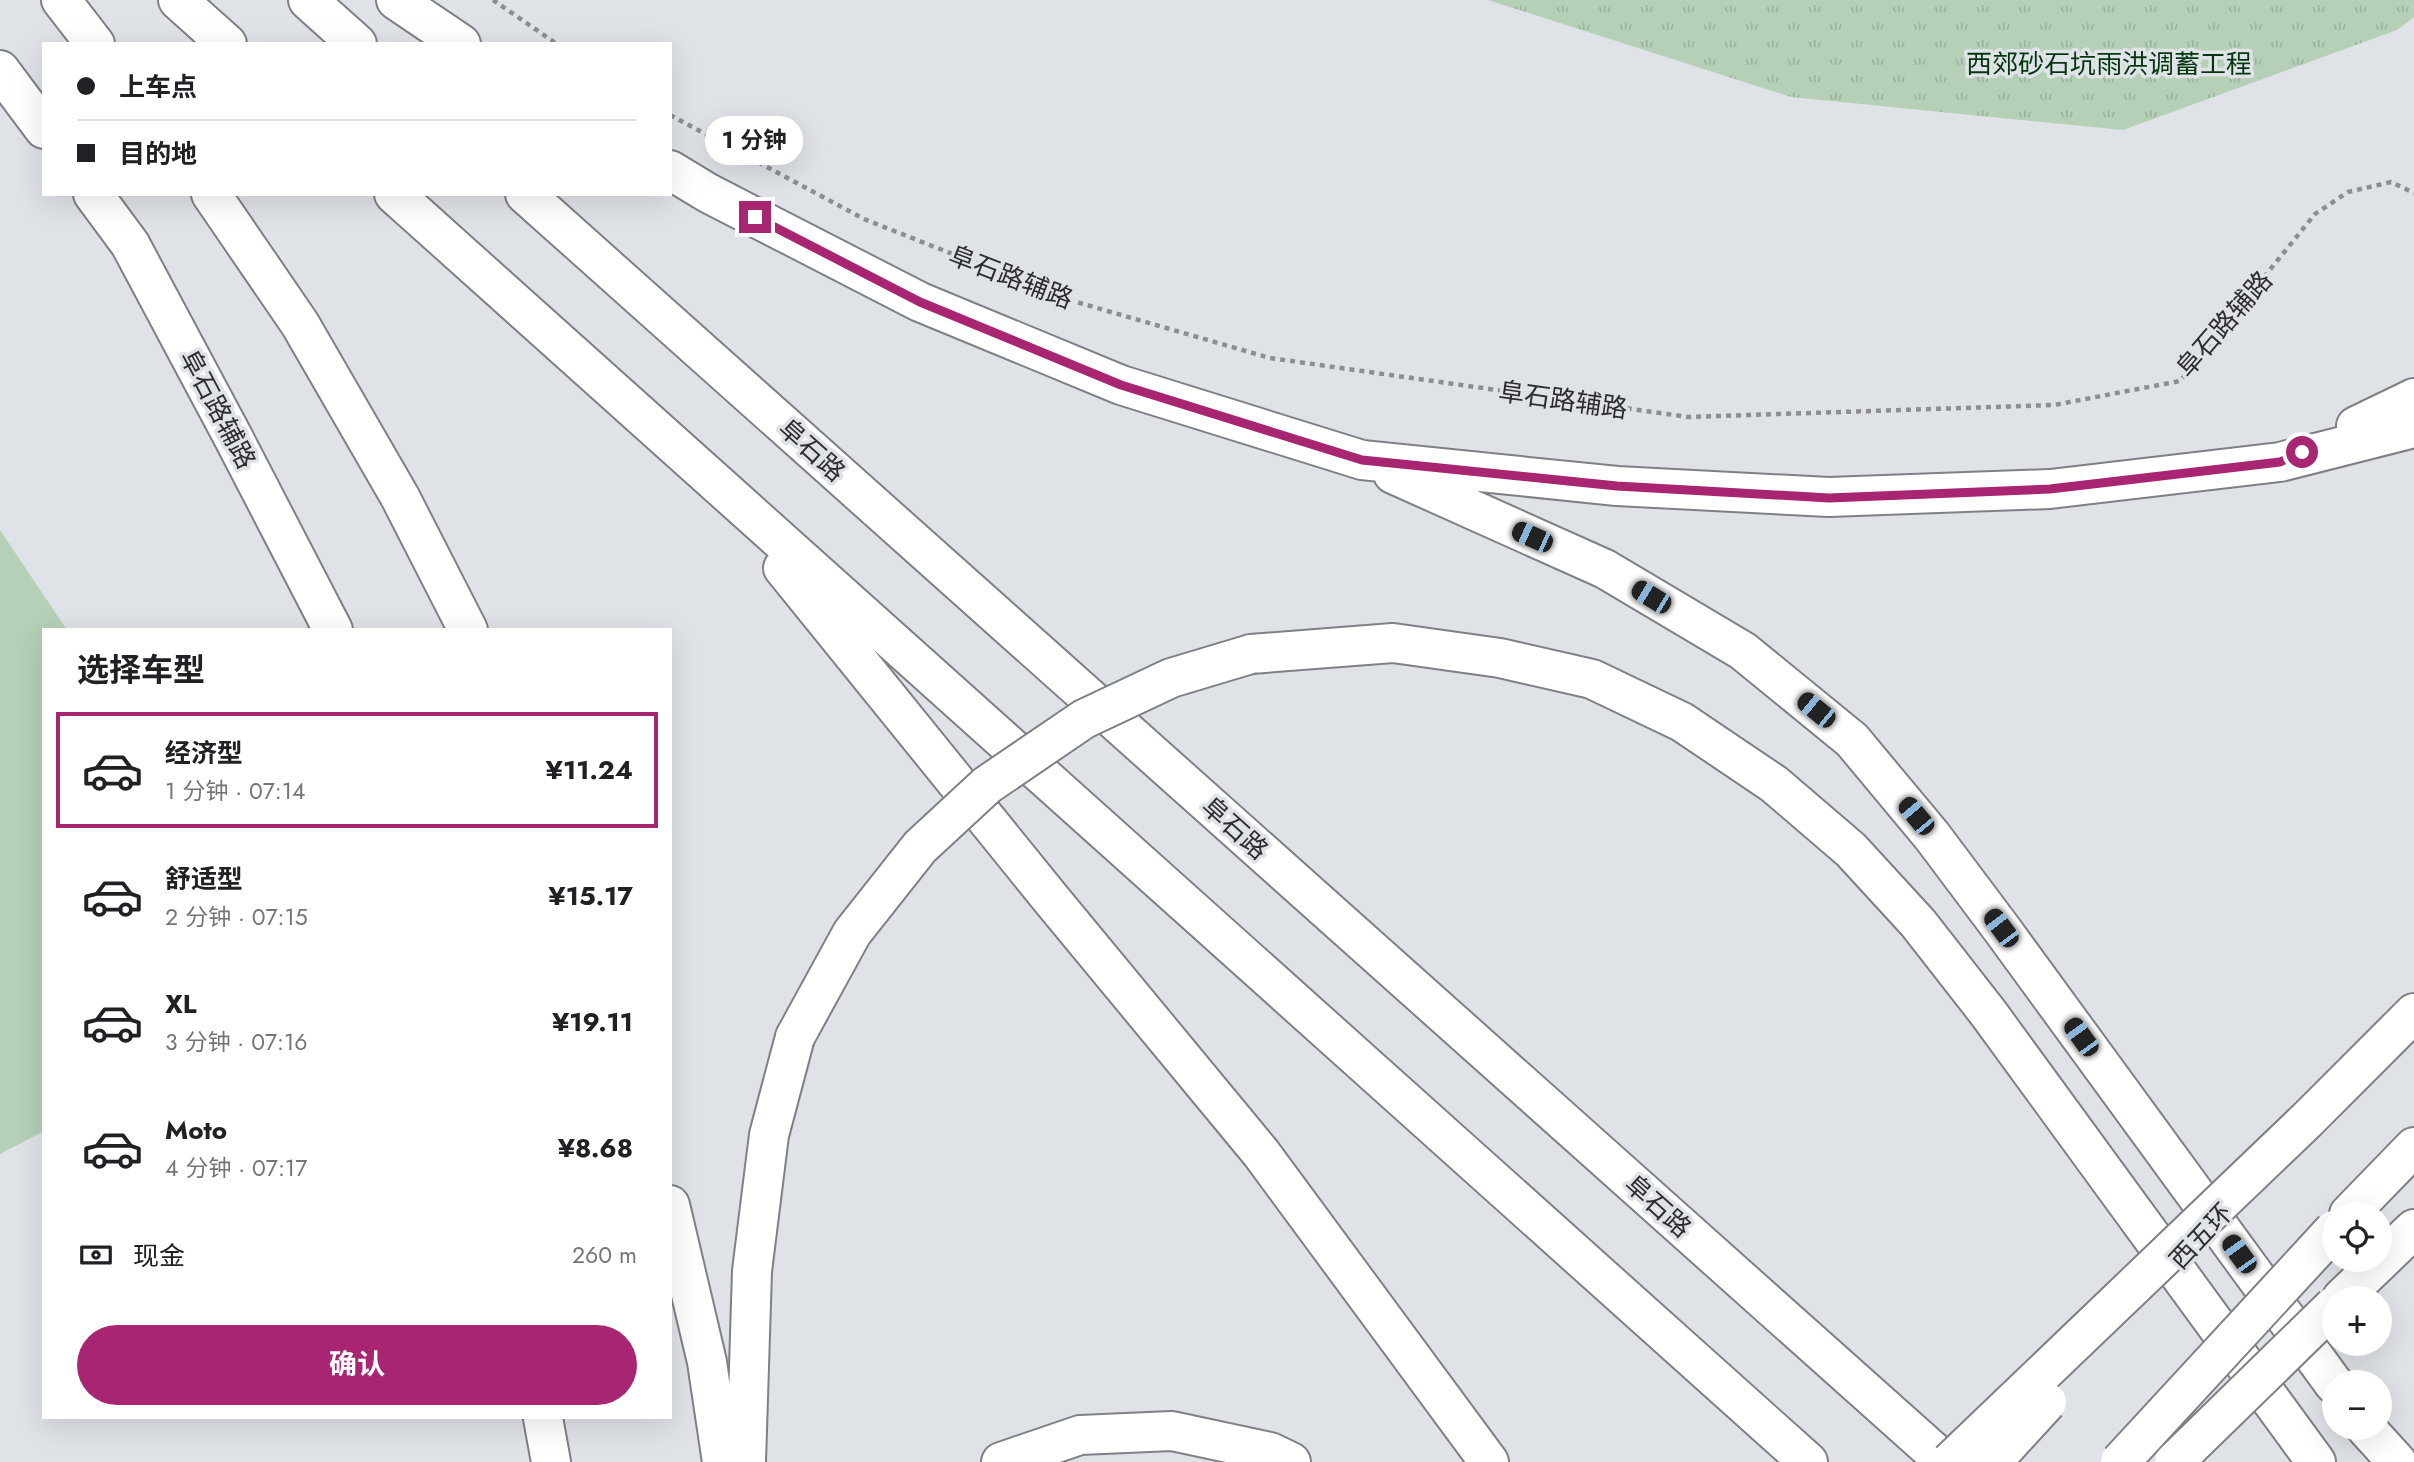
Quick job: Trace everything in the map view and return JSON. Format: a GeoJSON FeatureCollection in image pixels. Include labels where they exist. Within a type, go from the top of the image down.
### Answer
{"type":"FeatureCollection","features":[{"type":"Feature","properties":{"kind":"main road"},"geometry":{"type":"LineString","coordinates":[[61,0],[93,42]]}},
{"type":"Feature","properties":{"kind":"main road"},"geometry":{"type":"LineString","coordinates":[[178,0],[225,42]]}},
{"type":"Feature","properties":{"kind":"main road"},"geometry":{"type":"LineString","coordinates":[[308,0],[355,42]]}},
{"type":"Feature","properties":{"kind":"main road"},"geometry":{"type":"LineString","coordinates":[[396,0],[458,42]]}},
{"type":"Feature","properties":{"kind":"main road"},"geometry":{"type":"LineString","coordinates":[[0,70],[42,126]]}},
{"type":"Feature","properties":{"kind":"main road"},"geometry":{"type":"LineString","coordinates":[[672,171],[920,302],[1121,385],[1362,460],[1605,569],[1743,651],[1852,740],[1932,835],[2324,1370]]}},
{"type":"Feature","properties":{"kind":"main road","name":"阜石路辅路"},"geometry":{"type":"LineString","coordinates":[[94,196],[130,244],[332,628]]}},
{"type":"Feature","properties":{"kind":"main road"},"geometry":{"type":"LineString","coordinates":[[212,196],[300,324],[400,497],[467,628]]}},
{"type":"Feature","properties":{"kind":"main road"},"geometry":{"type":"LineString","coordinates":[[396,196],[1808,1462]]}},
{"type":"Feature","properties":{"kind":"main road","name":"阜石路"},"geometry":{"type":"LineString","coordinates":[[527,196],[1947,1462]]}},
{"type":"Feature","properties":{"kind":"main road"},"geometry":{"type":"LineString","coordinates":[[2280,462],[2414,398]]}},
{"type":"Feature","properties":{"kind":"main road"},"geometry":{"type":"LineString","coordinates":[[1362,460],[1617,486],[1829,498],[2050,489],[2280,462],[2414,428]]}},
{"type":"Feature","properties":{"kind":"main road"},"geometry":{"type":"LineString","coordinates":[[709,477],[1261,1153],[1489,1462]]}},
{"type":"Feature","properties":{"kind":"main road"},"geometry":{"type":"LineString","coordinates":[[746,1462],[752,1271],[769,1135],[795,1037],[852,933],[920,847],[987,785],[1084,719],[1171,678],[1251,654],[1393,643],[1500,658],[1592,679],[1682,722],[1774,784],[1851,850],[1918,923],[1989,1014],[2316,1462]]}},
{"type":"Feature","properties":{"kind":"main road","name":"西五环"},"geometry":{"type":"LineString","coordinates":[[1992,1462],[2307,1120],[2414,1013]]}},
{"type":"Feature","properties":{"kind":"main road"},"geometry":{"type":"LineString","coordinates":[[1947,1462],[2307,1120]]}},
{"type":"Feature","properties":{"kind":"main road"},"geometry":{"type":"LineString","coordinates":[[2360,1202],[2414,1147]]}},
{"type":"Feature","properties":{"kind":"main road"},"geometry":{"type":"LineString","coordinates":[[672,1213],[707,1362],[722,1462]]}},
{"type":"Feature","properties":{"kind":"main road"},"geometry":{"type":"LineString","coordinates":[[2354,1286],[2414,1228]]}},
{"type":"Feature","properties":{"kind":"main road"},"geometry":{"type":"LineString","coordinates":[[2120,1462],[2322,1243]]}},
{"type":"Feature","properties":{"kind":"main road"},"geometry":{"type":"LineString","coordinates":[[2174,1462],[2322,1318]]}},
{"type":"Feature","properties":{"kind":"main road"},"geometry":{"type":"LineString","coordinates":[[543,1419],[551,1462]]}},
{"type":"Feature","properties":{"kind":"main road"},"geometry":{"type":"LineString","coordinates":[[1001,1462],[1080,1435],[1172,1431],[1270,1452],[1291,1462]]}},
{"type":"Feature","properties":{"kind":"main road"},"geometry":{"type":"LineString","coordinates":[[2377,1440],[2397,1462]]}},
{"type":"Feature","properties":{"kind":"path"},"geometry":{"type":"LineString","coordinates":[[493,0],[554,42]]}},
{"type":"Feature","properties":{"kind":"path","name":"阜石路辅路"},"geometry":{"type":"LineString","coordinates":[[672,116],[864,219],[1066,299],[1270,358],[1688,417],[2053,405],[2180,381],[2315,214],[2348,192],[2391,182],[2414,193]]}},
{"type":"Feature","properties":{"kind":"green space","name":"西郊砂石坑雨洪调蓄工程"},"geometry":{"type":"Polygon","coordinates":[[[1488,0],[2414,0],[2414,17],[2397,30],[2123,130],[1791,97],[1488,0]]]}},
{"type":"Feature","properties":{"kind":"green space"},"geometry":{"type":"Polygon","coordinates":[[[0,530],[66,628],[42,628],[42,1132],[0,1154],[0,530]]]}},
{"type":"Feature","properties":{"kind":"route"},"geometry":{"type":"LineString","coordinates":[[755,217],[920,302],[1121,385],[1362,460],[1617,486],[1829,498],[2050,489],[2280,462],[2302,452]]}}]}
